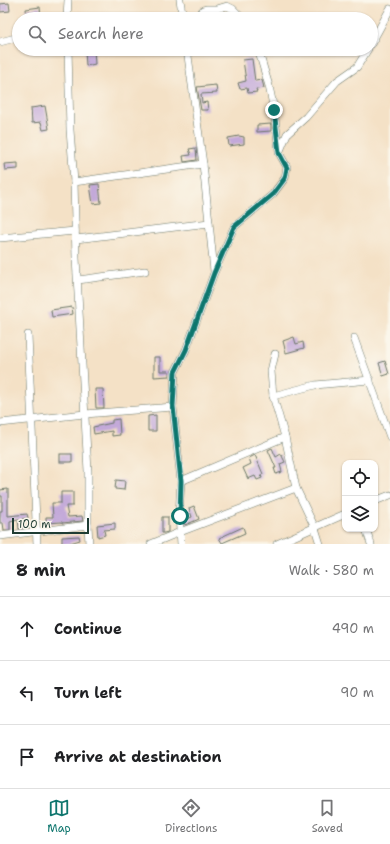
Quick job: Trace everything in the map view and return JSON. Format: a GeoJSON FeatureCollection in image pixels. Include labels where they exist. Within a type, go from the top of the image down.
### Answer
{"type":"FeatureCollection","features":[{"type":"Feature","properties":{"kind":"street"},"geometry":{"type":"LineString","coordinates":[[67,12],[68,0]]}},
{"type":"Feature","properties":{"kind":"street"},"geometry":{"type":"LineString","coordinates":[[180,0],[181,12]]}},
{"type":"Feature","properties":{"kind":"street"},"geometry":{"type":"LineString","coordinates":[[200,12],[202,10],[217,9],[227,6],[236,12]]}},
{"type":"Feature","properties":{"kind":"street"},"geometry":{"type":"LineString","coordinates":[[378,31],[390,9]]}},
{"type":"Feature","properties":{"kind":"street"},"geometry":{"type":"LineString","coordinates":[[0,42],[12,39]]}},
{"type":"Feature","properties":{"kind":"street"},"geometry":{"type":"LineString","coordinates":[[68,56],[70,130],[74,182],[88,471],[89,544]]}},
{"type":"Feature","properties":{"kind":"street"},"geometry":{"type":"LineString","coordinates":[[188,56],[203,164],[214,273]]}},
{"type":"Feature","properties":{"kind":"street"},"geometry":{"type":"LineString","coordinates":[[181,544],[181,481],[173,406],[175,372],[186,350],[214,273],[234,227],[273,194],[285,178],[287,168],[279,153],[274,110],[260,56]]}},
{"type":"Feature","properties":{"kind":"street"},"geometry":{"type":"LineString","coordinates":[[279,153],[286,134],[306,117],[337,82],[357,67],[364,56]]}},
{"type":"Feature","properties":{"kind":"street"},"geometry":{"type":"LineString","coordinates":[[74,182],[203,164]]}},
{"type":"Feature","properties":{"kind":"street"},"geometry":{"type":"LineString","coordinates":[[76,239],[209,223]]}},
{"type":"Feature","properties":{"kind":"street"},"geometry":{"type":"LineString","coordinates":[[0,238],[76,232]]}},
{"type":"Feature","properties":{"kind":"street"},"geometry":{"type":"LineString","coordinates":[[78,280],[145,271]]}},
{"type":"Feature","properties":{"kind":"street"},"geometry":{"type":"LineString","coordinates":[[28,335],[37,544]]}},
{"type":"Feature","properties":{"kind":"street"},"geometry":{"type":"LineString","coordinates":[[354,338],[390,437]]}},
{"type":"Feature","properties":{"kind":"street"},"geometry":{"type":"LineString","coordinates":[[275,354],[272,371],[273,396],[285,437],[296,488],[315,528],[320,544]]}},
{"type":"Feature","properties":{"kind":"street"},"geometry":{"type":"LineString","coordinates":[[273,396],[315,385],[370,380]]}},
{"type":"Feature","properties":{"kind":"street"},"geometry":{"type":"LineString","coordinates":[[0,423],[173,406]]}},
{"type":"Feature","properties":{"kind":"street"},"geometry":{"type":"LineString","coordinates":[[181,481],[285,437]]}},
{"type":"Feature","properties":{"kind":"street"},"geometry":{"type":"LineString","coordinates":[[151,544],[296,488]]}},
{"type":"Feature","properties":{"kind":"street"},"geometry":{"type":"LineString","coordinates":[[378,500],[390,495]]}},
{"type":"Feature","properties":{"kind":"street"},"geometry":{"type":"LineString","coordinates":[[277,544],[342,515]]}},
{"type":"Feature","properties":{"kind":"street"},"geometry":{"type":"LineString","coordinates":[[0,536],[88,525]]}},
{"type":"Feature","properties":{"kind":"street"},"geometry":{"type":"LineString","coordinates":[[367,532],[371,544]]}},
{"type":"Feature","properties":{"kind":"building"},"geometry":{"type":"Polygon","coordinates":[[[9,3],[10,11],[0,12],[0,4],[9,3]]]}},
{"type":"Feature","properties":{"kind":"building"},"geometry":{"type":"Polygon","coordinates":[[[40,7],[40,12],[26,12],[26,9],[40,7]]]}},
{"type":"Feature","properties":{"kind":"building"},"geometry":{"type":"Polygon","coordinates":[[[85,56],[94,56],[95,64],[86,66],[85,56]]]}},
{"type":"Feature","properties":{"kind":"building"},"geometry":{"type":"Polygon","coordinates":[[[252,59],[255,81],[262,80],[264,88],[256,89],[257,92],[248,93],[247,88],[240,89],[238,83],[246,81],[243,60],[252,59]]]}},
{"type":"Feature","properties":{"kind":"building"},"geometry":{"type":"Polygon","coordinates":[[[216,85],[217,93],[201,94],[202,103],[207,102],[208,110],[201,110],[197,87],[216,85]]]}},
{"type":"Feature","properties":{"kind":"building"},"geometry":{"type":"Polygon","coordinates":[[[45,106],[49,129],[43,130],[41,122],[32,123],[31,108],[45,106]]]}},
{"type":"Feature","properties":{"kind":"building"},"geometry":{"type":"Polygon","coordinates":[[[271,124],[271,131],[257,132],[257,125],[271,124]]]}},
{"type":"Feature","properties":{"kind":"building"},"geometry":{"type":"Polygon","coordinates":[[[239,136],[244,137],[244,144],[229,146],[228,138],[239,136]]]}},
{"type":"Feature","properties":{"kind":"building"},"geometry":{"type":"Polygon","coordinates":[[[196,148],[197,160],[184,162],[183,156],[191,155],[189,149],[196,148]]]}},
{"type":"Feature","properties":{"kind":"building"},"geometry":{"type":"Polygon","coordinates":[[[18,163],[18,169],[5,170],[4,164],[18,163]]]}},
{"type":"Feature","properties":{"kind":"building"},"geometry":{"type":"Polygon","coordinates":[[[99,184],[101,203],[93,204],[90,185],[99,184]]]}},
{"type":"Feature","properties":{"kind":"building"},"geometry":{"type":"Polygon","coordinates":[[[72,307],[73,314],[52,317],[51,310],[72,307]]]}},
{"type":"Feature","properties":{"kind":"building"},"geometry":{"type":"Polygon","coordinates":[[[294,337],[296,344],[303,342],[304,348],[286,353],[283,341],[294,337]]]}},
{"type":"Feature","properties":{"kind":"building"},"geometry":{"type":"Polygon","coordinates":[[[154,357],[160,357],[160,371],[169,371],[169,376],[154,377],[154,357]]]}},
{"type":"Feature","properties":{"kind":"building"},"geometry":{"type":"Polygon","coordinates":[[[385,361],[389,374],[383,376],[379,363],[385,361]]]}},
{"type":"Feature","properties":{"kind":"building"},"geometry":{"type":"Polygon","coordinates":[[[95,389],[103,389],[104,408],[96,408],[95,389]]]}},
{"type":"Feature","properties":{"kind":"building"},"geometry":{"type":"Polygon","coordinates":[[[156,415],[156,431],[148,431],[148,416],[156,415]]]}},
{"type":"Feature","properties":{"kind":"building"},"geometry":{"type":"Polygon","coordinates":[[[119,419],[120,435],[112,436],[112,431],[94,434],[93,427],[112,423],[112,420],[119,419]]]}},
{"type":"Feature","properties":{"kind":"building"},"geometry":{"type":"Polygon","coordinates":[[[272,448],[276,457],[281,454],[285,462],[280,464],[282,472],[276,474],[274,468],[276,468],[268,450],[272,448]]]}},
{"type":"Feature","properties":{"kind":"building"},"geometry":{"type":"Polygon","coordinates":[[[60,454],[72,454],[72,462],[60,462],[60,454]]]}},
{"type":"Feature","properties":{"kind":"building"},"geometry":{"type":"Polygon","coordinates":[[[255,455],[263,474],[261,475],[262,478],[257,480],[255,476],[248,479],[243,468],[251,464],[249,458],[255,455]]]}},
{"type":"Feature","properties":{"kind":"building"},"geometry":{"type":"Polygon","coordinates":[[[116,480],[125,481],[124,490],[115,489],[116,480]]]}},
{"type":"Feature","properties":{"kind":"building"},"geometry":{"type":"Polygon","coordinates":[[[8,489],[8,516],[27,514],[28,518],[22,519],[23,528],[19,529],[18,519],[10,521],[10,530],[4,530],[3,523],[0,523],[2,496],[0,496],[0,490],[8,489]]]}},
{"type":"Feature","properties":{"kind":"building"},"geometry":{"type":"Polygon","coordinates":[[[61,492],[73,492],[73,506],[66,506],[68,517],[82,516],[83,521],[46,523],[46,517],[53,517],[52,503],[61,503],[61,492]]]}},
{"type":"Feature","properties":{"kind":"building"},"geometry":{"type":"Polygon","coordinates":[[[194,506],[199,519],[185,525],[184,520],[192,517],[189,508],[194,506]]]}},
{"type":"Feature","properties":{"kind":"building"},"geometry":{"type":"Polygon","coordinates":[[[162,517],[168,517],[168,532],[162,533],[162,517]]]}},
{"type":"Feature","properties":{"kind":"building"},"geometry":{"type":"Polygon","coordinates":[[[115,523],[115,529],[104,530],[105,535],[98,537],[97,525],[115,523]]]}},
{"type":"Feature","properties":{"kind":"building"},"geometry":{"type":"Polygon","coordinates":[[[243,527],[245,533],[222,543],[219,538],[243,527]]]}},
{"type":"Feature","properties":{"kind":"building"},"geometry":{"type":"Polygon","coordinates":[[[79,536],[80,540],[70,544],[62,544],[62,537],[79,536]]]}},
{"type":"Feature","properties":{"kind":"route"},"geometry":{"type":"LineString","coordinates":[[180,516],[181,481],[173,406],[175,372],[186,350],[214,273],[234,227],[273,194],[285,178],[287,168],[279,153],[274,110]]}}]}
